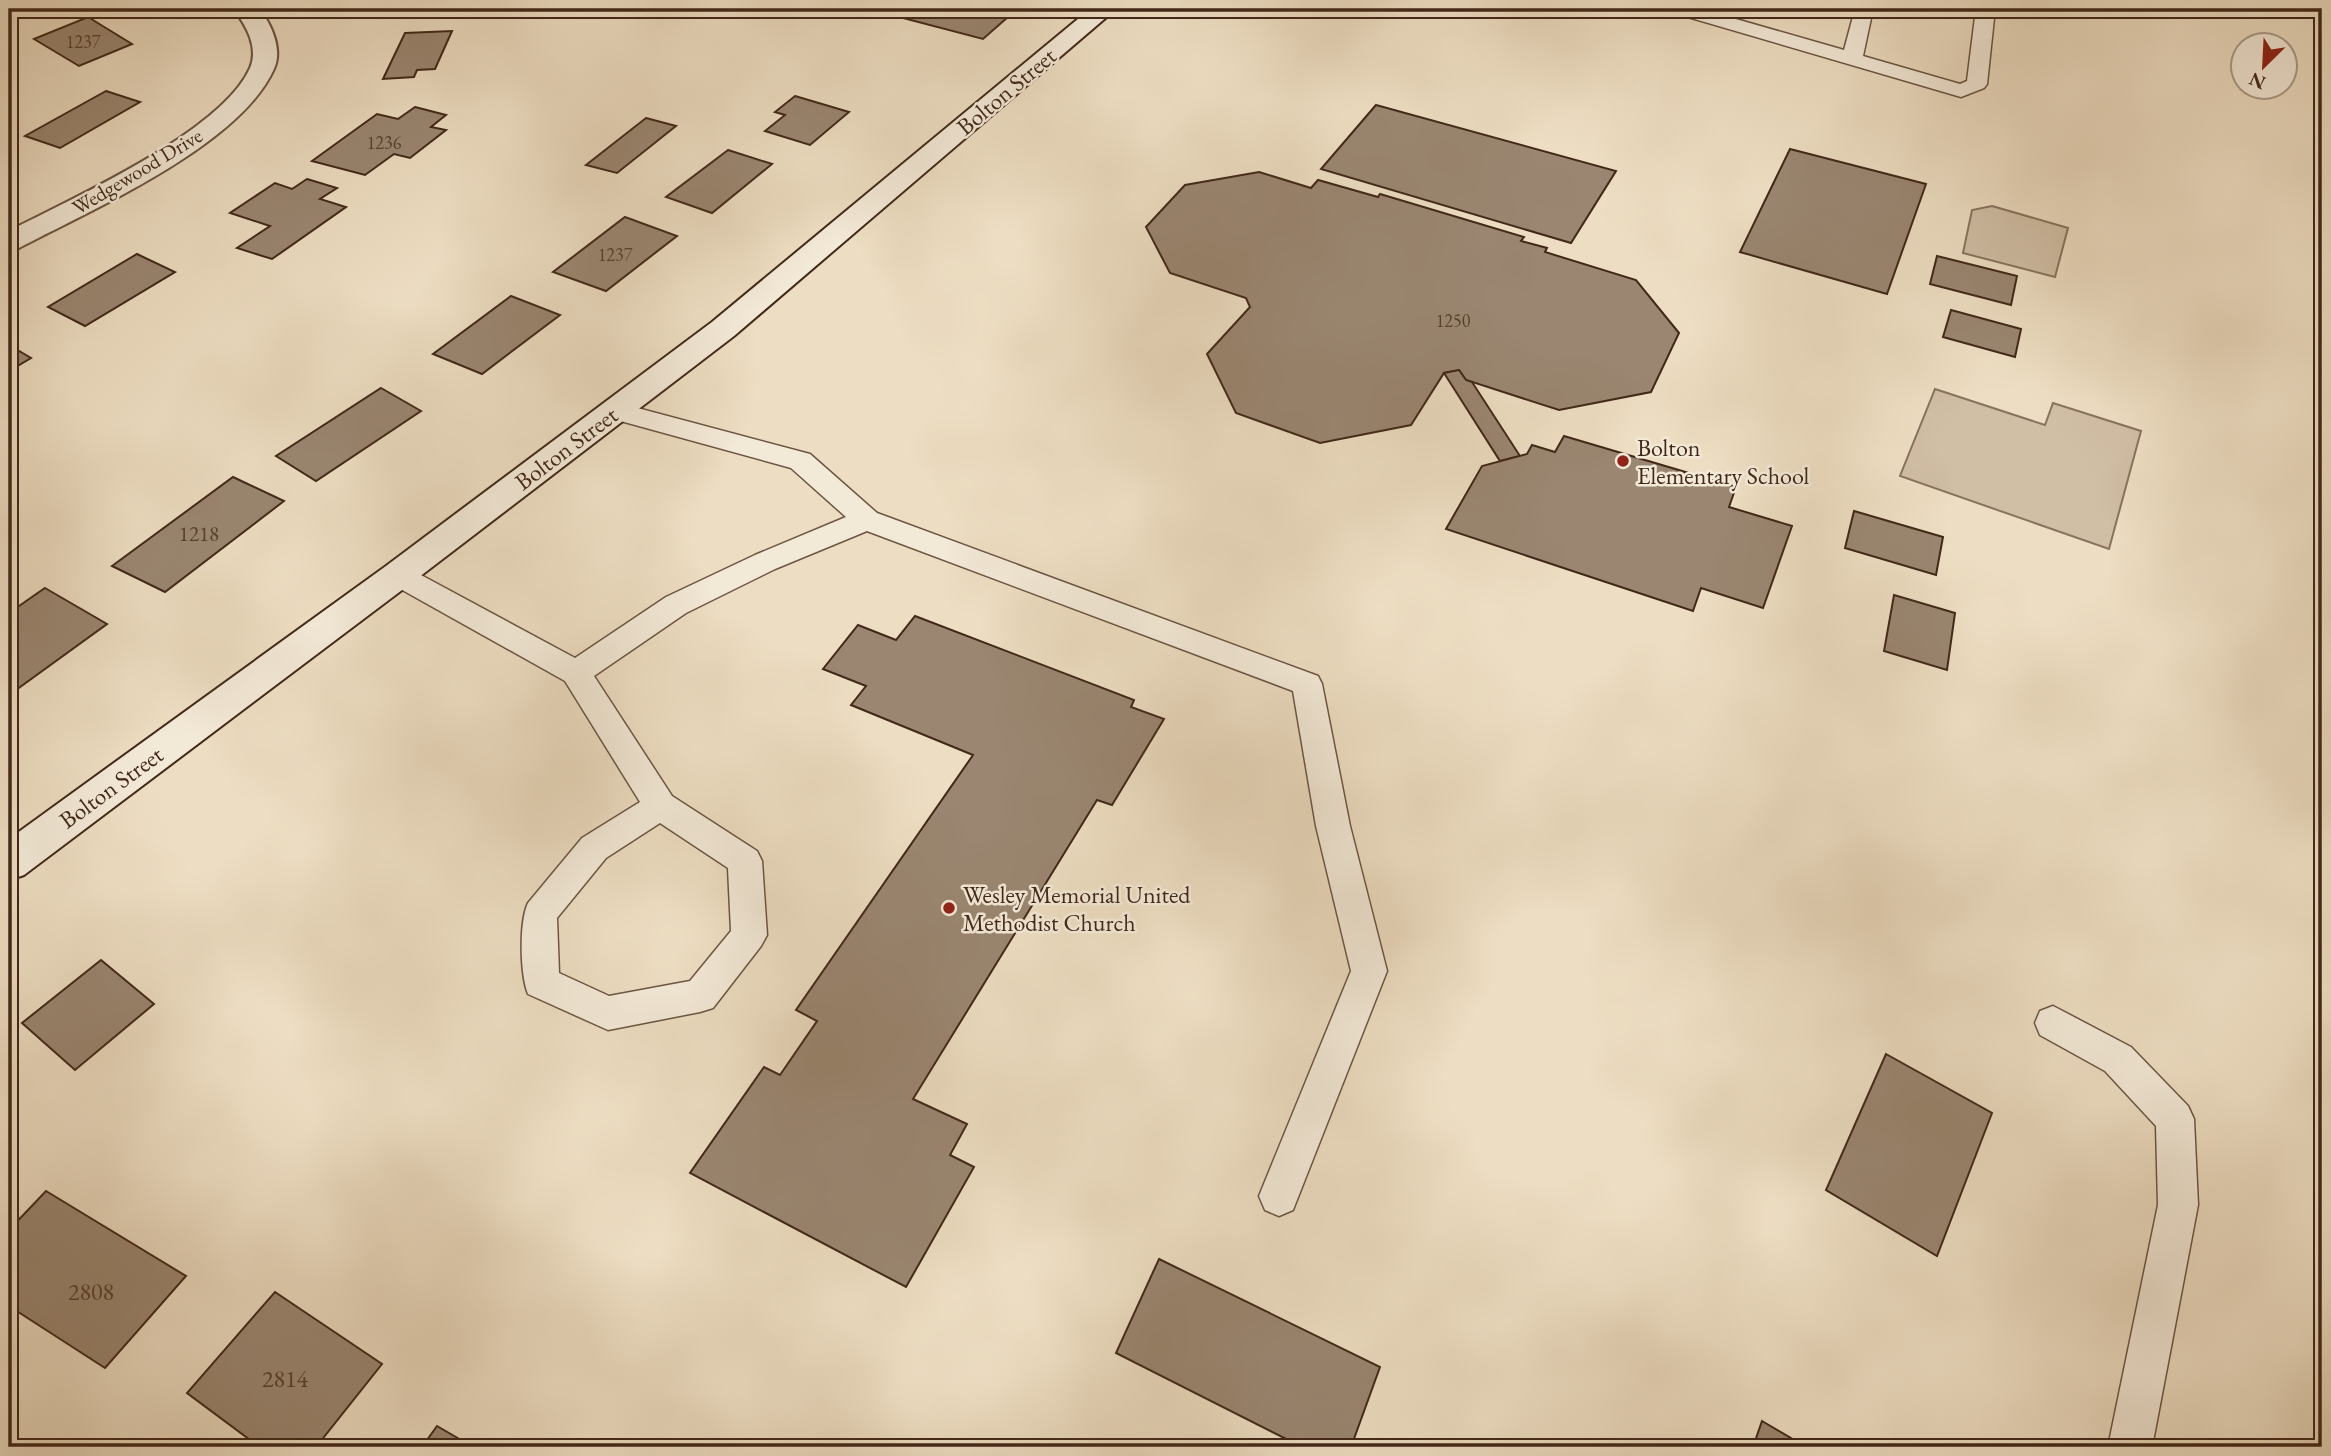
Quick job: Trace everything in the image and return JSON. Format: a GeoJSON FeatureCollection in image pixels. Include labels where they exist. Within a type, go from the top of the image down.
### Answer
{"type":"FeatureCollection","features":[{"type":"Feature","properties":{"kind":"street","name":"Wedgewood Drive"},"geometry":{"type":"LineString","coordinates":[[9,242],[136,175],[200,136],[241,98],[263,67],[264,39],[251,13],[246,9]]}},
{"type":"Feature","properties":{"kind":"street","name":"Bolton Street"},"geometry":{"type":"LineString","coordinates":[[9,862],[398,575],[774,288],[1104,9]]}},
{"type":"Feature","properties":{"kind":"lane"},"geometry":{"type":"LineString","coordinates":[[1681,9],[1961,91],[1977,84],[1986,9]]}},
{"type":"Feature","properties":{"kind":"lane"},"geometry":{"type":"LineString","coordinates":[[1852,59],[1864,9]]}},
{"type":"Feature","properties":{"kind":"lane"},"geometry":{"type":"LineString","coordinates":[[615,411],[800,461],[867,520],[1307,684],[1333,826],[1369,971],[1279,1196]]}},
{"type":"Feature","properties":{"kind":"lane"},"geometry":{"type":"LineString","coordinates":[[576,673],[676,605],[765,562],[867,520]]}},
{"type":"Feature","properties":{"kind":"lane"},"geometry":{"type":"LineString","coordinates":[[398,575],[576,673],[660,806],[745,861],[749,935],[700,996],[608,1013],[541,982],[540,914],[594,848],[660,806]]}},
{"type":"Feature","properties":{"kind":"lane"},"geometry":{"type":"LineString","coordinates":[[2053,1023],[2118,1059],[2175,1119],[2178,1205],[2130,1447]]}},
{"type":"Feature","properties":{"kind":"shaded area"},"geometry":{"type":"Polygon","coordinates":[[[1992,206],[2068,228],[2055,277],[1963,253],[1972,210],[1992,206]]]}},
{"type":"Feature","properties":{"kind":"shaded area"},"geometry":{"type":"Polygon","coordinates":[[[1935,389],[2045,425],[2053,403],[2141,431],[2109,549],[1900,476],[1935,389]]]}},
{"type":"Feature","properties":{"kind":"building"},"geometry":{"type":"Polygon","coordinates":[[[883,9],[976,9],[1008,17],[983,39],[880,12],[883,9]]]}},
{"type":"Feature","properties":{"kind":"building"},"geometry":{"type":"Polygon","coordinates":[[[88,17],[132,44],[79,66],[34,39],[88,17]]]}},
{"type":"Feature","properties":{"kind":"building"},"geometry":{"type":"Polygon","coordinates":[[[452,31],[435,69],[417,70],[414,77],[383,79],[405,33],[452,31]]]}},
{"type":"Feature","properties":{"kind":"building"},"geometry":{"type":"Polygon","coordinates":[[[106,91],[140,102],[60,148],[25,136],[106,91]]]}},
{"type":"Feature","properties":{"kind":"building"},"geometry":{"type":"Polygon","coordinates":[[[795,96],[849,112],[810,145],[765,131],[785,115],[775,112],[795,96]]]}},
{"type":"Feature","properties":{"kind":"building"},"geometry":{"type":"Polygon","coordinates":[[[1376,105],[1616,171],[1571,243],[1321,169],[1376,105]]]}},
{"type":"Feature","properties":{"kind":"building"},"geometry":{"type":"Polygon","coordinates":[[[415,107],[446,115],[431,127],[446,130],[410,158],[394,154],[365,175],[312,161],[377,114],[398,119],[415,107]]]}},
{"type":"Feature","properties":{"kind":"building"},"geometry":{"type":"Polygon","coordinates":[[[646,118],[676,126],[617,173],[586,165],[646,118]]]}},
{"type":"Feature","properties":{"kind":"building"},"geometry":{"type":"Polygon","coordinates":[[[1790,149],[1926,184],[1887,294],[1740,252],[1790,149]]]}},
{"type":"Feature","properties":{"kind":"building"},"geometry":{"type":"Polygon","coordinates":[[[728,150],[772,164],[712,213],[666,197],[728,150]]]}},
{"type":"Feature","properties":{"kind":"building","name":"Bolton Elementary School"},"geometry":{"type":"Polygon","coordinates":[[[1259,172],[1311,188],[1318,180],[1378,197],[1380,194],[1524,237],[1521,241],[1547,248],[1545,252],[1636,280],[1679,333],[1651,392],[1559,410],[1466,380],[1459,370],[1444,373],[1411,425],[1320,443],[1236,413],[1207,354],[1250,307],[1246,298],[1170,273],[1146,227],[1185,185],[1259,172]]]}},
{"type":"Feature","properties":{"kind":"building"},"geometry":{"type":"Polygon","coordinates":[[[307,179],[337,188],[320,199],[346,207],[272,259],[237,248],[270,226],[230,213],[275,183],[292,189],[307,179]]]}},
{"type":"Feature","properties":{"kind":"building"},"geometry":{"type":"Polygon","coordinates":[[[625,217],[677,236],[606,291],[553,272],[625,217]]]}},
{"type":"Feature","properties":{"kind":"building"},"geometry":{"type":"Polygon","coordinates":[[[137,254],[175,272],[85,326],[48,307],[137,254]]]}},
{"type":"Feature","properties":{"kind":"building"},"geometry":{"type":"Polygon","coordinates":[[[1937,256],[2017,276],[2011,305],[1930,284],[1937,256]]]}},
{"type":"Feature","properties":{"kind":"building"},"geometry":{"type":"Polygon","coordinates":[[[511,296],[560,315],[482,374],[433,354],[511,296]]]}},
{"type":"Feature","properties":{"kind":"building"},"geometry":{"type":"Polygon","coordinates":[[[1951,310],[2021,329],[2015,357],[1943,337],[1951,310]]]}},
{"type":"Feature","properties":{"kind":"building"},"geometry":{"type":"Polygon","coordinates":[[[9,345],[31,358],[9,371],[9,345]]]}},
{"type":"Feature","properties":{"kind":"building"},"geometry":{"type":"Polygon","coordinates":[[[1459,370],[1466,380],[1472,382],[1520,456],[1500,461],[1444,373],[1459,370]]]}},
{"type":"Feature","properties":{"kind":"building"},"geometry":{"type":"Polygon","coordinates":[[[381,388],[421,411],[316,481],[276,456],[381,388]]]}},
{"type":"Feature","properties":{"kind":"building"},"geometry":{"type":"Polygon","coordinates":[[[1564,436],[1736,487],[1729,507],[1792,526],[1763,608],[1701,588],[1693,611],[1446,529],[1482,466],[1527,454],[1532,445],[1555,452],[1564,436]]]}},
{"type":"Feature","properties":{"kind":"building"},"geometry":{"type":"Polygon","coordinates":[[[233,477],[284,501],[165,592],[112,566],[233,477]]]}},
{"type":"Feature","properties":{"kind":"building"},"geometry":{"type":"Polygon","coordinates":[[[1854,511],[1943,537],[1936,575],[1845,548],[1854,511]]]}},
{"type":"Feature","properties":{"kind":"building"},"geometry":{"type":"Polygon","coordinates":[[[45,588],[107,624],[9,695],[9,613],[45,588]]]}},
{"type":"Feature","properties":{"kind":"building"},"geometry":{"type":"Polygon","coordinates":[[[1894,595],[1955,613],[1947,670],[1884,651],[1894,595]]]}},
{"type":"Feature","properties":{"kind":"building","name":"Wesley Memorial United Methodist Church"},"geometry":{"type":"Polygon","coordinates":[[[915,616],[1134,700],[1131,707],[1164,719],[1112,805],[1097,800],[913,1099],[967,1124],[950,1155],[974,1167],[906,1287],[690,1173],[764,1067],[780,1075],[817,1021],[796,1010],[973,755],[851,705],[866,686],[823,669],[858,625],[896,640],[915,616]]]}},
{"type":"Feature","properties":{"kind":"building"},"geometry":{"type":"Polygon","coordinates":[[[101,960],[154,1004],[75,1070],[22,1023],[101,960]]]}},
{"type":"Feature","properties":{"kind":"building"},"geometry":{"type":"Polygon","coordinates":[[[1886,1054],[1992,1113],[1937,1256],[1826,1190],[1886,1054]]]}},
{"type":"Feature","properties":{"kind":"building"},"geometry":{"type":"Polygon","coordinates":[[[46,1191],[186,1276],[105,1368],[9,1306],[9,1230],[46,1191]]]}},
{"type":"Feature","properties":{"kind":"building"},"geometry":{"type":"Polygon","coordinates":[[[1159,1259],[1380,1367],[1351,1447],[1302,1447],[1116,1353],[1159,1259]]]}},
{"type":"Feature","properties":{"kind":"building"},"geometry":{"type":"Polygon","coordinates":[[[275,1292],[382,1364],[316,1447],[244,1447],[250,1440],[187,1393],[275,1292]]]}},
{"type":"Feature","properties":{"kind":"building"},"geometry":{"type":"Polygon","coordinates":[[[1762,1421],[1806,1447],[1753,1447],[1762,1421]]]}},
{"type":"Feature","properties":{"kind":"building"},"geometry":{"type":"Polygon","coordinates":[[[437,1426],[473,1447],[422,1447],[437,1426]]]}},
{"type":"Feature","properties":{"kind":"place","name":"Bolton Elementary School"},"geometry":{"type":"Point","coordinates":[1623,461]}},
{"type":"Feature","properties":{"kind":"place","name":"Wesley Memorial United Methodist Church"},"geometry":{"type":"Point","coordinates":[949,908]}}]}
